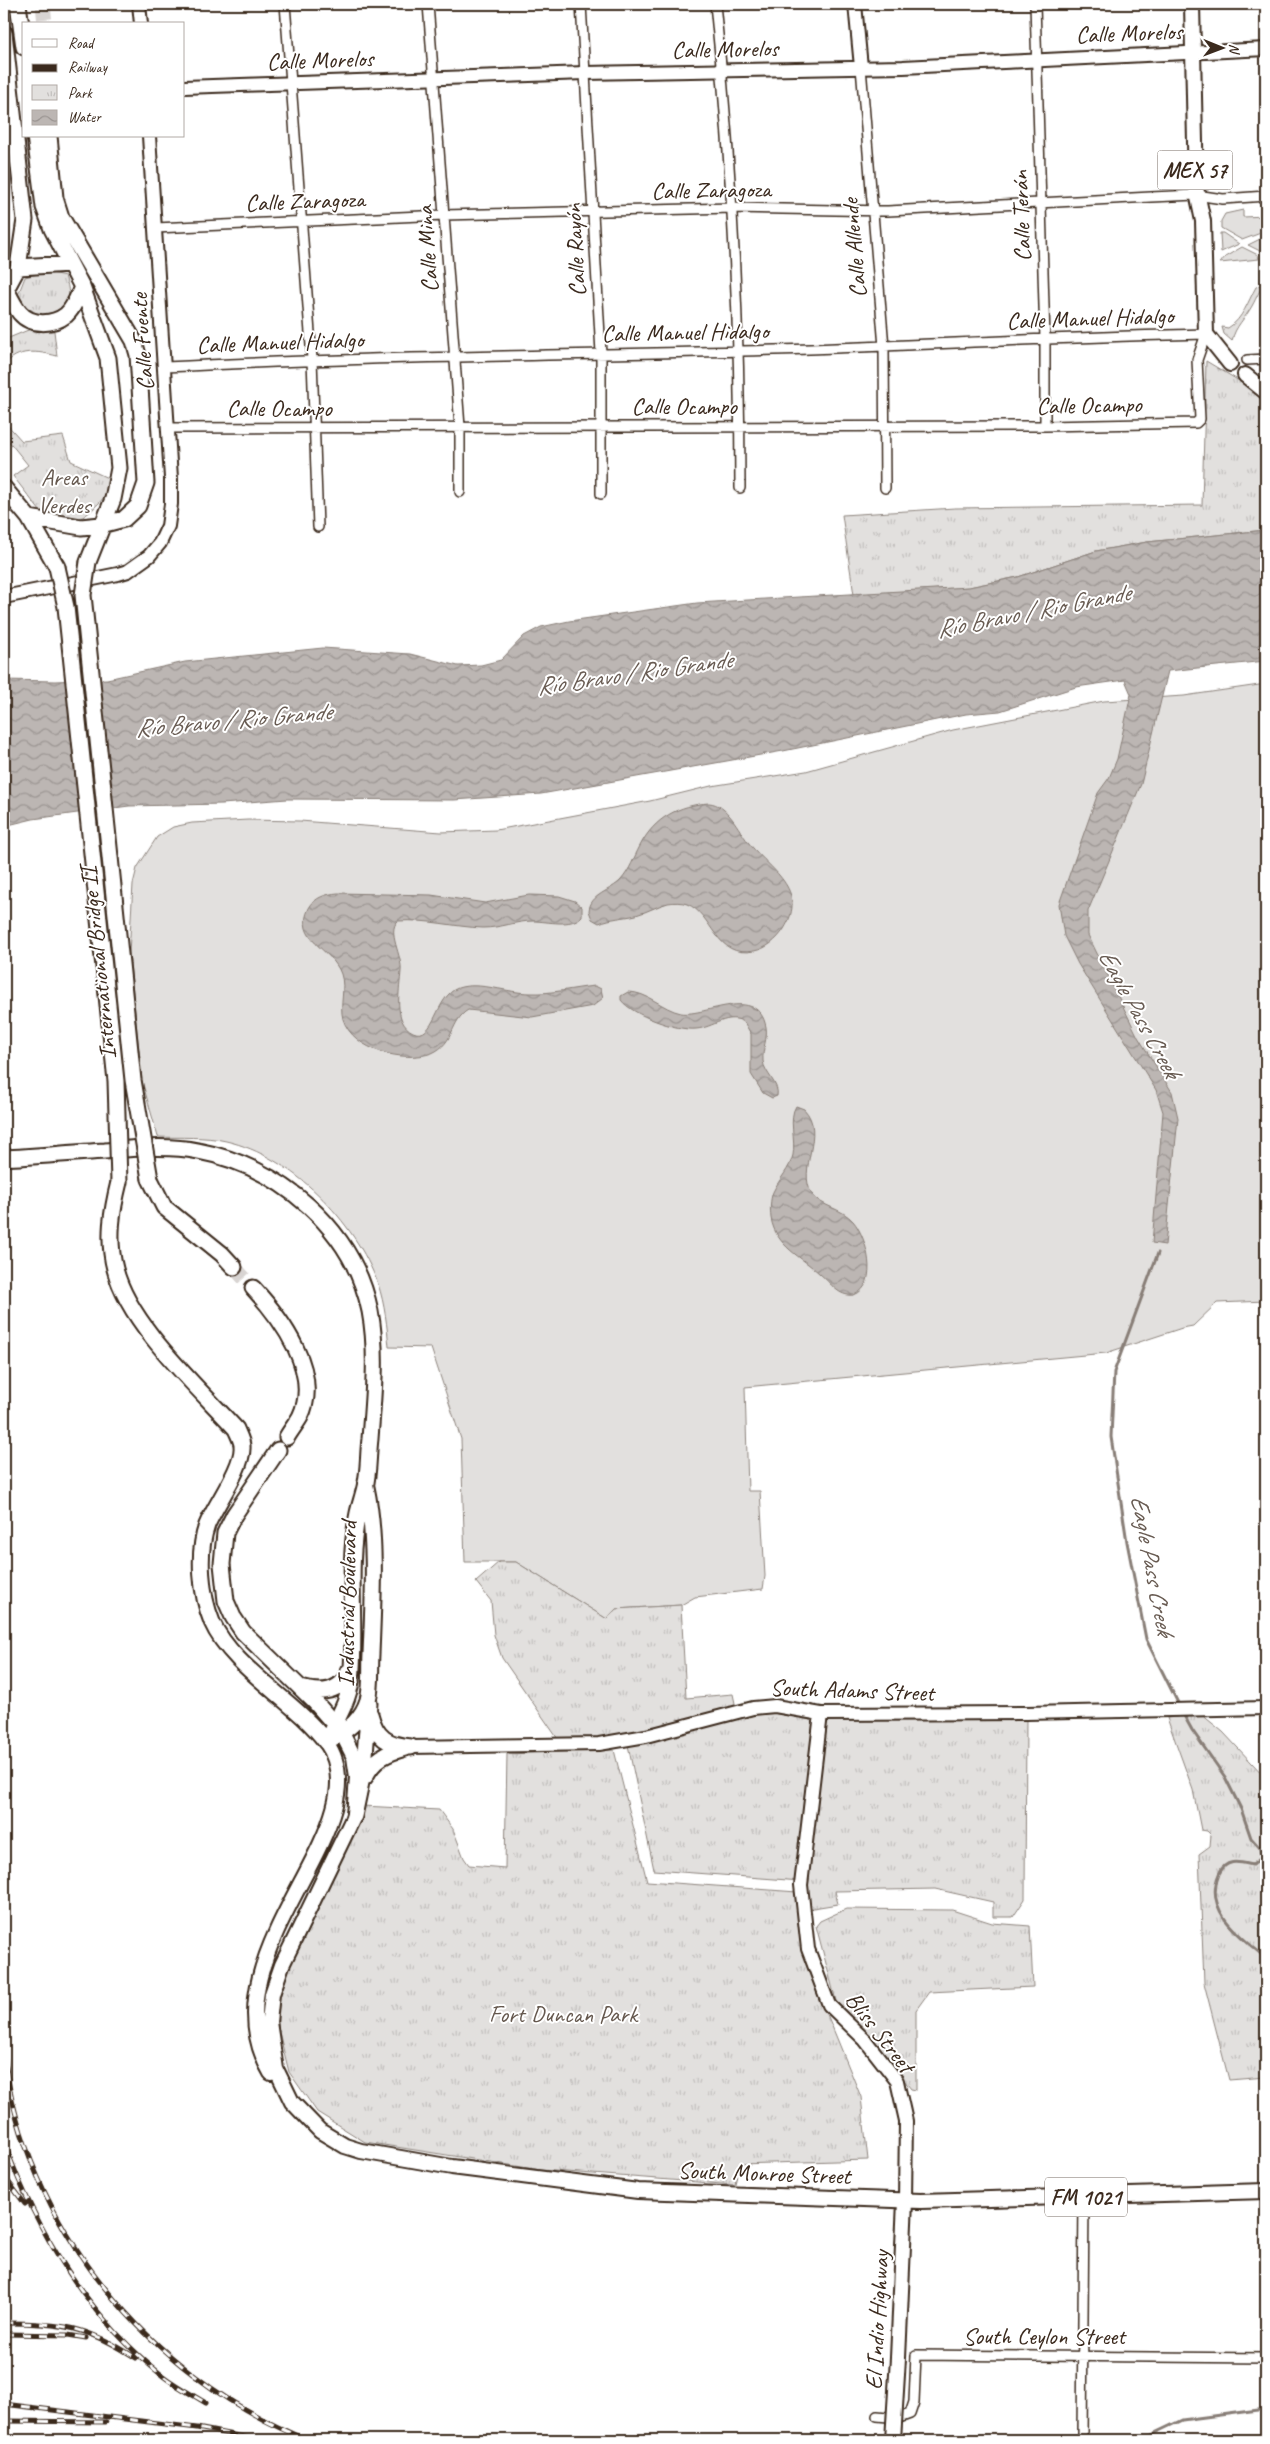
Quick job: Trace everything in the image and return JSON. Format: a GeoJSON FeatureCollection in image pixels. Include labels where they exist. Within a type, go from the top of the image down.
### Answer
{"type":"FeatureCollection","features":[{"type":"Feature","properties":{"kind":"highway"},"geometry":{"type":"LineString","coordinates":[[18,4],[22,32]]}},
{"type":"Feature","properties":{"kind":"highway"},"geometry":{"type":"LineString","coordinates":[[4,33],[25,220],[18,268],[5,291],[20,313],[29,321],[39,323],[54,322],[67,314],[82,287],[52,229],[44,207],[35,138]]}},
{"type":"Feature","properties":{"kind":"highway"},"geometry":{"type":"LineString","coordinates":[[29,518],[81,527],[101,525],[124,519],[138,506],[146,483],[138,355],[126,327],[61,217],[55,198],[49,138]]}},
{"type":"Feature","properties":{"kind":"highway"},"geometry":{"type":"LineString","coordinates":[[18,268],[70,264]]}},
{"type":"Feature","properties":{"kind":"highway","name":"International Bridge II"},"geometry":{"type":"LineString","coordinates":[[82,287],[108,358],[119,468],[115,492],[88,562],[84,594],[133,1080],[150,1179],[164,1207],[222,1254],[234,1267]]}},
{"type":"Feature","properties":{"kind":"highway","name":"International Bridge II"},"geometry":{"type":"LineString","coordinates":[[4,488],[29,518],[57,567],[66,607],[116,1081],[119,1182],[112,1210],[111,1241],[115,1268],[124,1293],[158,1343],[236,1429],[242,1445],[242,1460],[206,1527],[204,1543]]}},
{"type":"Feature","properties":{"kind":"highway","name":"Industrial Boulevard"},"geometry":{"type":"LineString","coordinates":[[4,1158],[130,1149],[196,1150],[224,1157],[252,1167],[277,1180],[303,1199],[326,1223],[346,1253],[361,1283],[370,1310],[374,1384],[366,1486],[358,1513],[351,1573],[351,1682],[338,1728],[326,1742]]}},
{"type":"Feature","properties":{"kind":"highway"},"geometry":{"type":"LineString","coordinates":[[253,1288],[285,1327],[298,1351],[304,1373],[305,1396],[300,1416],[287,1436]]}},
{"type":"Feature","properties":{"kind":"highway"},"geometry":{"type":"LineString","coordinates":[[278,1450],[234,1515],[225,1533],[222,1546],[223,1583],[233,1617],[243,1632],[301,1688],[338,1728]]}},
{"type":"Feature","properties":{"kind":"highway","name":"Industrial Boulevard"},"geometry":{"type":"LineString","coordinates":[[338,1728],[352,1727],[368,1700],[372,1542],[371,1511],[366,1486]]}},
{"type":"Feature","properties":{"kind":"highway"},"geometry":{"type":"LineString","coordinates":[[222,1546],[204,1543],[203,1579],[206,1603],[212,1623],[240,1660],[307,1719],[326,1742]]}},
{"type":"Feature","properties":{"kind":"highway"},"geometry":{"type":"LineString","coordinates":[[301,1688],[315,1692],[332,1690],[346,1677],[351,1664]]}},
{"type":"Feature","properties":{"kind":"highway"},"geometry":{"type":"LineString","coordinates":[[354,1816],[362,1781],[369,1691]]}},
{"type":"Feature","properties":{"kind":"highway"},"geometry":{"type":"LineString","coordinates":[[369,1709],[372,1722],[380,1737],[394,1745],[411,1747]]}},
{"type":"Feature","properties":{"kind":"highway"},"geometry":{"type":"LineString","coordinates":[[362,1781],[379,1758],[386,1753],[411,1747]]}},
{"type":"Feature","properties":{"kind":"main road","name":"MEX 57"},"geometry":{"type":"LineString","coordinates":[[1192,4],[1196,196],[1202,208],[1204,221],[1206,334]]}},
{"type":"Feature","properties":{"kind":"main road"},"geometry":{"type":"LineString","coordinates":[[1206,334],[1229,362]]}},
{"type":"Feature","properties":{"kind":"main road"},"geometry":{"type":"LineString","coordinates":[[1245,375],[1266,392]]}},
{"type":"Feature","properties":{"kind":"main road"},"geometry":{"type":"LineString","coordinates":[[286,2091],[272,2055],[269,2022],[272,1994],[304,1916],[354,1816],[357,1777],[354,1757],[338,1728]]}},
{"type":"Feature","properties":{"kind":"main road"},"geometry":{"type":"LineString","coordinates":[[286,2091],[274,2079],[260,2050],[256,2011],[257,1993],[264,1958],[272,1938],[316,1853],[334,1811],[339,1781],[332,1751],[326,1742]]}},
{"type":"Feature","properties":{"kind":"main road","name":"South Monroe Street"},"geometry":{"type":"LineString","coordinates":[[286,2091],[292,2102],[320,2131],[345,2146],[361,2151],[481,2171],[638,2191],[905,2201],[1266,2191]]}},
{"type":"Feature","properties":{"kind":"main road","name":"El Indio Highway"},"geometry":{"type":"LineString","coordinates":[[893,2440],[905,2201]]}},
{"type":"Feature","properties":{"kind":"street"},"geometry":{"type":"LineString","coordinates":[[139,4],[140,22]]}},
{"type":"Feature","properties":{"kind":"street"},"geometry":{"type":"LineString","coordinates":[[284,4],[312,359],[316,428],[318,527]]}},
{"type":"Feature","properties":{"kind":"street","name":"Calle Mina"},"geometry":{"type":"LineString","coordinates":[[428,4],[460,427],[460,492]]}},
{"type":"Feature","properties":{"kind":"street","name":"Calle Rayón"},"geometry":{"type":"LineString","coordinates":[[581,4],[592,212],[602,353],[603,427],[601,494]]}},
{"type":"Feature","properties":{"kind":"street"},"geometry":{"type":"LineString","coordinates":[[716,4],[733,208],[739,351],[740,488]]}},
{"type":"Feature","properties":{"kind":"street","name":"Calle Allende"},"geometry":{"type":"LineString","coordinates":[[855,4],[884,347],[885,488]]}},
{"type":"Feature","properties":{"kind":"street","name":"Calle Terán"},"geometry":{"type":"LineString","coordinates":[[1035,4],[1045,338],[1045,426]]}},
{"type":"Feature","properties":{"kind":"street","name":"Calle Morelos"},"geometry":{"type":"LineString","coordinates":[[185,87],[434,77],[861,67],[1266,49]]}},
{"type":"Feature","properties":{"kind":"street","name":"Calle Fuente"},"geometry":{"type":"LineString","coordinates":[[4,596],[118,574],[128,570],[149,556],[160,543],[168,526],[171,504],[169,428],[149,138]]}},
{"type":"Feature","properties":{"kind":"street","name":"Calle Zaragoza"},"geometry":{"type":"LineString","coordinates":[[155,228],[444,216],[733,208],[888,211],[1041,202],[1196,196],[1216,199],[1266,196]]}},
{"type":"Feature","properties":{"kind":"street","name":"Calle Manuel Hidalgo"},"geometry":{"type":"LineString","coordinates":[[165,367],[312,359],[884,347],[1045,338],[1206,334]]}},
{"type":"Feature","properties":{"kind":"street","name":"Calle Ocampo"},"geometry":{"type":"LineString","coordinates":[[169,428],[1045,426],[1199,422],[1197,360],[1206,334]]}},
{"type":"Feature","properties":{"kind":"street"},"geometry":{"type":"LineString","coordinates":[[1247,360],[1266,359]]}},
{"type":"Feature","properties":{"kind":"street","name":"South Adams Street"},"geometry":{"type":"LineString","coordinates":[[411,1747],[599,1744],[646,1736],[753,1708],[775,1706],[821,1714],[1266,1708]]}},
{"type":"Feature","properties":{"kind":"street","name":"Bliss Street"},"geometry":{"type":"LineString","coordinates":[[821,1714],[801,1886],[808,1949],[829,2005],[865,2040],[897,2081],[906,2121],[905,2201]]}},
{"type":"Feature","properties":{"kind":"street"},"geometry":{"type":"LineString","coordinates":[[1082,2440],[1084,2197]]}},
{"type":"Feature","properties":{"kind":"street","name":"South Ceylon Street"},"geometry":{"type":"LineString","coordinates":[[877,2416],[899,2418],[910,2414],[914,2402],[916,2355],[1266,2358]]}},
{"type":"Feature","properties":{"kind":"green space"},"geometry":{"type":"Polygon","coordinates":[[[1243,210],[1243,217],[1266,216],[1266,231],[1242,240],[1221,228],[1221,221],[1225,214],[1243,210]]]}},
{"type":"Feature","properties":{"kind":"green space"},"geometry":{"type":"Polygon","coordinates":[[[1220,233],[1223,233],[1239,244],[1221,252],[1220,233]]]}},
{"type":"Feature","properties":{"kind":"green space"},"geometry":{"type":"Polygon","coordinates":[[[1266,236],[1266,254],[1248,245],[1266,236]]]}},
{"type":"Feature","properties":{"kind":"green space"},"geometry":{"type":"Polygon","coordinates":[[[1242,247],[1258,255],[1259,259],[1220,263],[1225,257],[1242,247]]]}},
{"type":"Feature","properties":{"kind":"green space"},"geometry":{"type":"Polygon","coordinates":[[[46,272],[65,276],[69,293],[68,300],[62,310],[56,313],[39,315],[18,301],[18,295],[25,277],[46,272]]]}},
{"type":"Feature","properties":{"kind":"green space"},"geometry":{"type":"Polygon","coordinates":[[[1266,283],[1238,327],[1232,341],[1224,334],[1222,327],[1228,328],[1238,320],[1256,287],[1266,283]]]}},
{"type":"Feature","properties":{"kind":"green space"},"geometry":{"type":"Polygon","coordinates":[[[33,328],[54,331],[57,356],[28,352],[15,356],[4,366],[4,340],[33,328]]]}},
{"type":"Feature","properties":{"kind":"green space"},"geometry":{"type":"Polygon","coordinates":[[[1206,361],[1266,397],[1266,530],[1147,542],[1096,551],[1018,577],[969,587],[854,595],[842,515],[955,508],[1202,505],[1206,361]]]}},
{"type":"Feature","properties":{"kind":"green space","name":"Areas Verdes"},"geometry":{"type":"Polygon","coordinates":[[[4,421],[22,441],[63,436],[71,461],[112,480],[104,497],[83,517],[75,520],[57,522],[40,511],[13,476],[28,465],[7,439],[4,440],[4,421]]]}},
{"type":"Feature","properties":{"kind":"green space"},"geometry":{"type":"Polygon","coordinates":[[[1266,684],[1266,1301],[1217,1303],[1193,1326],[1106,1353],[745,1387],[748,1491],[760,1491],[765,1576],[763,1589],[695,1597],[681,1605],[616,1609],[607,1619],[516,1562],[465,1562],[461,1439],[431,1348],[389,1347],[384,1308],[378,1284],[368,1260],[354,1237],[318,1194],[297,1176],[251,1149],[218,1139],[158,1137],[142,1081],[129,953],[133,884],[137,868],[157,837],[173,827],[192,823],[248,820],[300,821],[441,832],[496,830],[650,801],[711,786],[806,771],[953,730],[1104,701],[1184,696],[1266,684]]]}},
{"type":"Feature","properties":{"kind":"green space"},"geometry":{"type":"Polygon","coordinates":[[[499,1562],[516,1562],[607,1619],[616,1609],[681,1605],[686,1698],[733,1694],[736,1708],[634,1734],[560,1742],[502,1658],[494,1635],[491,1601],[476,1582],[499,1562]]]}},
{"type":"Feature","properties":{"kind":"green space"},"geometry":{"type":"Polygon","coordinates":[[[767,1712],[813,1720],[817,1745],[801,1881],[654,1870],[628,1745],[767,1712]]]}},
{"type":"Feature","properties":{"kind":"green space"},"geometry":{"type":"Polygon","coordinates":[[[1201,1714],[1223,1732],[1266,1778],[1266,2077],[1229,2080],[1204,1983],[1199,1854],[1210,1846],[1211,1835],[1207,1831],[1201,1830],[1193,1790],[1167,1718],[1201,1714]]]}},
{"type":"Feature","properties":{"kind":"green space"},"geometry":{"type":"Polygon","coordinates":[[[1026,1717],[1025,1899],[1013,1917],[993,1917],[993,1902],[935,1889],[835,1891],[838,1904],[807,1909],[811,1841],[825,1718],[1026,1717]]]}},
{"type":"Feature","properties":{"kind":"green space","name":"Fort Duncan Park"},"geometry":{"type":"Polygon","coordinates":[[[614,1750],[647,1881],[797,1892],[802,1953],[861,2097],[868,2160],[739,2164],[735,2185],[541,2170],[365,2142],[317,2112],[289,2072],[279,2032],[277,2010],[285,1977],[344,1853],[363,1806],[439,1810],[453,1829],[464,1858],[469,1865],[505,1868],[507,1754],[614,1750]]]}},
{"type":"Feature","properties":{"kind":"green space"},"geometry":{"type":"Polygon","coordinates":[[[846,1909],[952,1910],[992,1923],[1030,1926],[1033,1987],[929,1992],[916,2010],[916,2090],[911,2089],[867,2033],[836,2001],[816,1926],[820,1921],[846,1909]]]}},
{"type":"Feature","properties":{"kind":"water","name":"Río Bravo / Rio Grande"},"geometry":{"type":"Polygon","coordinates":[[[1266,530],[1266,661],[1168,671],[1141,784],[1088,911],[1088,935],[1138,1037],[1172,1092],[1178,1118],[1165,1245],[1152,1243],[1163,1112],[1156,1090],[1078,964],[1064,936],[1059,904],[1098,793],[1109,778],[1117,759],[1131,694],[1125,680],[1076,687],[1000,711],[966,714],[783,751],[541,794],[454,800],[287,799],[222,804],[129,806],[33,819],[4,826],[4,680],[107,679],[185,662],[323,648],[410,654],[458,666],[481,665],[501,660],[524,636],[541,627],[569,621],[697,603],[969,587],[1018,577],[1096,551],[1147,542],[1266,530]]]}},
{"type":"Feature","properties":{"kind":"water"},"geometry":{"type":"Polygon","coordinates":[[[709,803],[715,804],[727,812],[748,842],[784,881],[789,891],[792,902],[791,915],[784,929],[775,940],[763,948],[741,952],[723,942],[696,909],[687,904],[675,902],[636,915],[599,923],[592,919],[589,911],[590,905],[597,897],[621,880],[652,828],[678,810],[709,803]]]}},
{"type":"Feature","properties":{"kind":"water"},"geometry":{"type":"Polygon","coordinates":[[[338,893],[431,895],[485,903],[529,895],[559,896],[575,901],[582,907],[582,916],[577,920],[566,923],[527,921],[483,928],[420,921],[398,921],[395,925],[394,938],[401,965],[400,1013],[406,1027],[413,1032],[420,1033],[426,1030],[450,993],[466,986],[538,993],[595,986],[601,989],[603,998],[593,1006],[532,1017],[468,1010],[458,1020],[445,1044],[432,1053],[421,1056],[408,1056],[381,1052],[357,1039],[349,1030],[342,1014],[343,985],[341,974],[330,957],[310,936],[306,928],[305,919],[311,904],[321,897],[338,893]]]}},
{"type":"Feature","properties":{"kind":"water"},"geometry":{"type":"Polygon","coordinates":[[[628,992],[642,995],[681,1013],[691,1013],[730,1005],[753,1007],[761,1014],[766,1027],[763,1061],[776,1087],[777,1096],[772,1098],[763,1093],[751,1074],[751,1034],[744,1022],[732,1019],[696,1029],[667,1025],[627,1006],[621,1000],[621,996],[628,992]]]}},
{"type":"Feature","properties":{"kind":"water"},"geometry":{"type":"Polygon","coordinates":[[[796,1106],[804,1109],[813,1129],[807,1174],[812,1194],[821,1202],[843,1213],[853,1221],[863,1238],[869,1260],[869,1271],[867,1281],[862,1290],[854,1295],[843,1294],[835,1289],[784,1244],[774,1228],[771,1218],[771,1198],[793,1155],[792,1123],[796,1106]]]}},
{"type":"Feature","properties":{"kind":"waterway","name":"Eagle Pass Creek"},"geometry":{"type":"LineString","coordinates":[[1158,1253],[1114,1372],[1111,1437],[1127,1542],[1146,1639],[1180,1707]]}},
{"type":"Feature","properties":{"kind":"waterway","name":"Eagle Pass Creek"},"geometry":{"type":"LineString","coordinates":[[1182,1712],[1192,1730],[1225,1777],[1241,1809],[1251,1838],[1260,1848],[1261,1858],[1253,1865],[1233,1862],[1225,1865],[1219,1874],[1215,1887],[1216,1900],[1227,1922],[1266,1958]]}},
{"type":"Feature","properties":{"kind":"waterway"},"geometry":{"type":"LineString","coordinates":[[1140,2440],[1182,2420],[1266,2409]]}},
{"type":"Feature","properties":{"kind":"tunnel"},"geometry":{"type":"LineString","coordinates":[[43,4],[45,22]]}},
{"type":"Feature","properties":{"kind":"tunnel"},"geometry":{"type":"LineString","coordinates":[[234,1267],[253,1288]]}},
{"type":"Feature","properties":{"kind":"railway"},"geometry":{"type":"LineString","coordinates":[[4,2054],[17,2117],[38,2177],[67,2234],[104,2287],[147,2335],[196,2377],[249,2412],[307,2440]]}},
{"type":"Feature","properties":{"kind":"railway"},"geometry":{"type":"LineString","coordinates":[[4,2142],[32,2208],[49,2240],[88,2300],[136,2353],[168,2380],[206,2403]]}},
{"type":"Feature","properties":{"kind":"railway"},"geometry":{"type":"LineString","coordinates":[[4,2176],[25,2204]]}},
{"type":"Feature","properties":{"kind":"railway"},"geometry":{"type":"LineString","coordinates":[[4,2323],[42,2324],[73,2328],[103,2339],[136,2358]]}},
{"type":"Feature","properties":{"kind":"railway"},"geometry":{"type":"LineString","coordinates":[[4,2334],[68,2335],[86,2338]]}},
{"type":"Feature","properties":{"kind":"railway"},"geometry":{"type":"LineString","coordinates":[[4,2404],[197,2428],[254,2439]]}},
{"type":"Feature","properties":{"kind":"railway"},"geometry":{"type":"LineString","coordinates":[[4,2421],[106,2422]]}}]}
